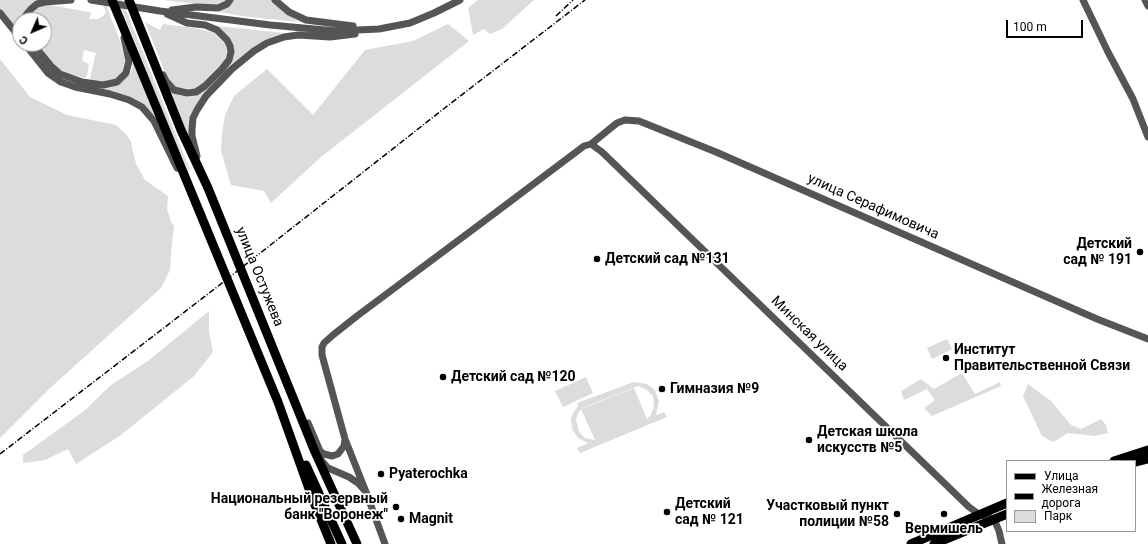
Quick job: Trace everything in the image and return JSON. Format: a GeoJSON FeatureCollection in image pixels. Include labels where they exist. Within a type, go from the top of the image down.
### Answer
{"type":"FeatureCollection","features":[{"type":"Feature","properties":{"kind":"main road"},"geometry":{"type":"LineString","coordinates":[[112,0],[278,402],[342,544]]}},
{"type":"Feature","properties":{"kind":"main road","name":"улица Остужева"},"geometry":{"type":"LineString","coordinates":[[129,0],[180,130],[208,188],[315,452]]}},
{"type":"Feature","properties":{"kind":"main road"},"geometry":{"type":"LineString","coordinates":[[278,402],[313,500],[331,544]]}},
{"type":"Feature","properties":{"kind":"main road"},"geometry":{"type":"LineString","coordinates":[[1117,460],[1148,450]]}},
{"type":"Feature","properties":{"kind":"main road"},"geometry":{"type":"LineString","coordinates":[[315,452],[357,544]]}},
{"type":"Feature","properties":{"kind":"main road"},"geometry":{"type":"LineString","coordinates":[[1136,462],[1148,459]]}},
{"type":"Feature","properties":{"kind":"main road"},"geometry":{"type":"LineString","coordinates":[[911,544],[1006,503]]}},
{"type":"Feature","properties":{"kind":"main road"},"geometry":{"type":"LineString","coordinates":[[934,544],[1006,514]]}},
{"type":"Feature","properties":{"kind":"street"},"geometry":{"type":"LineString","coordinates":[[29,12],[37,4],[71,0]]}},
{"type":"Feature","properties":{"kind":"street"},"geometry":{"type":"LineString","coordinates":[[91,0],[160,11],[313,29],[379,30]]}},
{"type":"Feature","properties":{"kind":"street"},"geometry":{"type":"LineString","coordinates":[[160,11],[196,7],[210,9],[218,8],[227,4],[230,0]]}},
{"type":"Feature","properties":{"kind":"street"},"geometry":{"type":"LineString","coordinates":[[275,0],[289,12],[306,20],[379,30]]}},
{"type":"Feature","properties":{"kind":"street"},"geometry":{"type":"LineString","coordinates":[[208,188],[192,136],[193,118],[206,96],[232,69],[261,46],[284,37],[298,35],[330,37],[404,25],[427,17],[460,0]]}},
{"type":"Feature","properties":{"kind":"street"},"geometry":{"type":"LineString","coordinates":[[1083,0],[1133,100],[1148,137]]}},
{"type":"Feature","properties":{"kind":"street"},"geometry":{"type":"LineString","coordinates":[[1145,0],[1148,6]]}},
{"type":"Feature","properties":{"kind":"street"},"geometry":{"type":"LineString","coordinates":[[140,28],[166,81],[172,88],[178,92],[187,93],[196,92],[204,86],[222,69],[228,60],[231,52],[228,40],[223,34],[211,27],[187,23],[160,11]]}},
{"type":"Feature","properties":{"kind":"street"},"geometry":{"type":"LineString","coordinates":[[0,13],[12,28]]}},
{"type":"Feature","properties":{"kind":"street"},"geometry":{"type":"LineString","coordinates":[[40,52],[60,74],[82,82],[111,84],[122,78],[129,67],[128,54],[120,20]]}},
{"type":"Feature","properties":{"kind":"street"},"geometry":{"type":"LineString","coordinates":[[31,52],[48,73],[61,82],[76,87],[110,94],[142,106],[154,121],[193,198]]}},
{"type":"Feature","properties":{"kind":"street","name":"улица Серафимовича"},"geometry":{"type":"LineString","coordinates":[[591,144],[617,123],[625,120],[639,121],[716,152],[1096,319],[1148,340]]}},
{"type":"Feature","properties":{"kind":"street"},"geometry":{"type":"LineString","coordinates":[[366,492],[345,439],[322,355],[322,347],[327,340],[357,316],[584,146],[591,144]]}},
{"type":"Feature","properties":{"kind":"street","name":"Минская улица"},"geometry":{"type":"LineString","coordinates":[[591,144],[602,152],[969,507],[980,515],[994,519]]}},
{"type":"Feature","properties":{"kind":"street"},"geometry":{"type":"LineString","coordinates":[[292,395],[307,421],[320,451],[324,454],[332,456],[338,454],[344,446],[345,439]]}},
{"type":"Feature","properties":{"kind":"street","name":"улица Остужева"},"geometry":{"type":"LineString","coordinates":[[315,452],[325,465],[349,477],[358,483],[366,492],[385,544]]}},
{"type":"Feature","properties":{"kind":"street"},"geometry":{"type":"LineString","coordinates":[[994,519],[1002,544]]}},
{"type":"Feature","properties":{"kind":"green space"},"geometry":{"type":"Polygon","coordinates":[[[0,0],[41,0],[30,12],[12,12],[12,24],[0,10],[0,0]]]}},
{"type":"Feature","properties":{"kind":"green space"},"geometry":{"type":"Polygon","coordinates":[[[101,0],[104,0],[119,38],[126,62],[125,69],[116,79],[102,82],[93,81],[90,78],[96,53],[84,50],[82,61],[89,65],[87,76],[85,78],[67,74],[58,69],[44,52],[52,52],[52,12],[32,12],[35,9],[45,5],[50,5],[89,12],[91,13],[89,19],[98,19],[106,12],[101,0]]]}},
{"type":"Feature","properties":{"kind":"green space"},"geometry":{"type":"Polygon","coordinates":[[[118,0],[122,0],[190,170],[188,170],[170,130],[118,0]]]}},
{"type":"Feature","properties":{"kind":"green space"},"geometry":{"type":"Polygon","coordinates":[[[164,0],[227,0],[213,6],[164,0]]]}},
{"type":"Feature","properties":{"kind":"green space"},"geometry":{"type":"Polygon","coordinates":[[[234,0],[272,0],[282,11],[299,22],[241,16],[220,12],[234,0]]]}},
{"type":"Feature","properties":{"kind":"green space"},"geometry":{"type":"Polygon","coordinates":[[[478,0],[534,0],[502,29],[490,34],[484,29],[473,35],[468,8],[478,0]]]}},
{"type":"Feature","properties":{"kind":"green space"},"geometry":{"type":"Polygon","coordinates":[[[145,22],[160,30],[163,24],[194,28],[215,33],[226,45],[227,51],[225,60],[222,65],[198,88],[179,90],[168,80],[145,22]]]}},
{"type":"Feature","properties":{"kind":"green space"},"geometry":{"type":"Polygon","coordinates":[[[448,24],[469,41],[321,157],[271,203],[264,191],[231,185],[221,151],[225,115],[234,96],[267,69],[313,115],[365,50],[413,41],[448,24]]]}},
{"type":"Feature","properties":{"kind":"green space"},"geometry":{"type":"Polygon","coordinates":[[[218,26],[284,33],[258,45],[202,97],[189,137],[168,89],[181,96],[188,97],[196,95],[225,69],[230,39],[218,28],[218,26]]]}},
{"type":"Feature","properties":{"kind":"green space"},"geometry":{"type":"Polygon","coordinates":[[[34,52],[38,52],[63,79],[85,85],[110,87],[119,84],[130,74],[132,69],[132,60],[155,117],[144,105],[74,85],[55,75],[34,52]]]}},
{"type":"Feature","properties":{"kind":"green space"},"geometry":{"type":"Polygon","coordinates":[[[0,59],[30,97],[67,115],[116,125],[127,135],[131,142],[136,164],[145,180],[168,196],[167,209],[171,222],[174,226],[170,270],[161,288],[49,389],[0,438],[0,59]]]}},
{"type":"Feature","properties":{"kind":"green space"},"geometry":{"type":"Polygon","coordinates":[[[209,311],[209,332],[213,352],[194,376],[121,435],[76,464],[68,449],[45,460],[23,463],[23,455],[84,411],[111,385],[148,361],[209,311]]]}},
{"type":"Feature","properties":{"kind":"green space"},"geometry":{"type":"Polygon","coordinates":[[[947,339],[952,349],[932,359],[927,348],[947,339]]]}},
{"type":"Feature","properties":{"kind":"green space"},"geometry":{"type":"Polygon","coordinates":[[[962,373],[975,394],[1000,382],[1001,386],[932,416],[924,408],[935,400],[927,389],[904,400],[901,391],[921,379],[934,389],[962,373]]]}},
{"type":"Feature","properties":{"kind":"green space"},"geometry":{"type":"Polygon","coordinates":[[[586,377],[593,393],[563,407],[555,391],[586,377]]]}},
{"type":"Feature","properties":{"kind":"green space"},"geometry":{"type":"Polygon","coordinates":[[[634,382],[647,384],[655,390],[659,402],[656,415],[664,412],[667,417],[580,453],[577,448],[588,443],[578,438],[572,429],[571,419],[578,406],[577,403],[634,382]],[[638,386],[581,409],[634,388],[647,419],[654,407],[653,396],[647,390],[638,386]],[[581,409],[576,420],[579,432],[585,438],[595,440],[581,409]]]}},
{"type":"Feature","properties":{"kind":"green space"},"geometry":{"type":"Polygon","coordinates":[[[1028,384],[1051,401],[1071,425],[1081,429],[1101,419],[1106,425],[1108,433],[1095,436],[1068,433],[1053,442],[1042,436],[1023,396],[1028,384]]]}},
{"type":"Feature","properties":{"kind":"railway"},"geometry":{"type":"LineString","coordinates":[[556,16],[573,0]]}},
{"type":"Feature","properties":{"kind":"railway"},"geometry":{"type":"LineString","coordinates":[[0,454],[585,0]]}},
{"type":"Feature","properties":{"kind":"place","name":"Детский сад № 191"},"geometry":{"type":"Point","coordinates":[1140,252]}},
{"type":"Feature","properties":{"kind":"place","name":"Детский сад №131"},"geometry":{"type":"Point","coordinates":[597,259]}},
{"type":"Feature","properties":{"kind":"place","name":"Институт Правительственной Связи"},"geometry":{"type":"Point","coordinates":[946,358]}},
{"type":"Feature","properties":{"kind":"place","name":"Детский сад №120"},"geometry":{"type":"Point","coordinates":[443,377]}},
{"type":"Feature","properties":{"kind":"place","name":"Гимназия №9"},"geometry":{"type":"Point","coordinates":[662,389]}},
{"type":"Feature","properties":{"kind":"place","name":"Детская школа искусств №5"},"geometry":{"type":"Point","coordinates":[809,440]}},
{"type":"Feature","properties":{"kind":"place","name":"Pyaterochka"},"geometry":{"type":"Point","coordinates":[381,474]}},
{"type":"Feature","properties":{"kind":"place","name":"Национальный резервный банк \"Воронеж\""},"geometry":{"type":"Point","coordinates":[396,507]}},
{"type":"Feature","properties":{"kind":"place","name":"Детский сад № 121"},"geometry":{"type":"Point","coordinates":[667,512]}},
{"type":"Feature","properties":{"kind":"place","name":"Участковый пункт полиции №58"},"geometry":{"type":"Point","coordinates":[897,514]}},
{"type":"Feature","properties":{"kind":"place","name":"Вермишель"},"geometry":{"type":"Point","coordinates":[944,514]}},
{"type":"Feature","properties":{"kind":"place","name":"Magnit"},"geometry":{"type":"Point","coordinates":[401,519]}}]}
